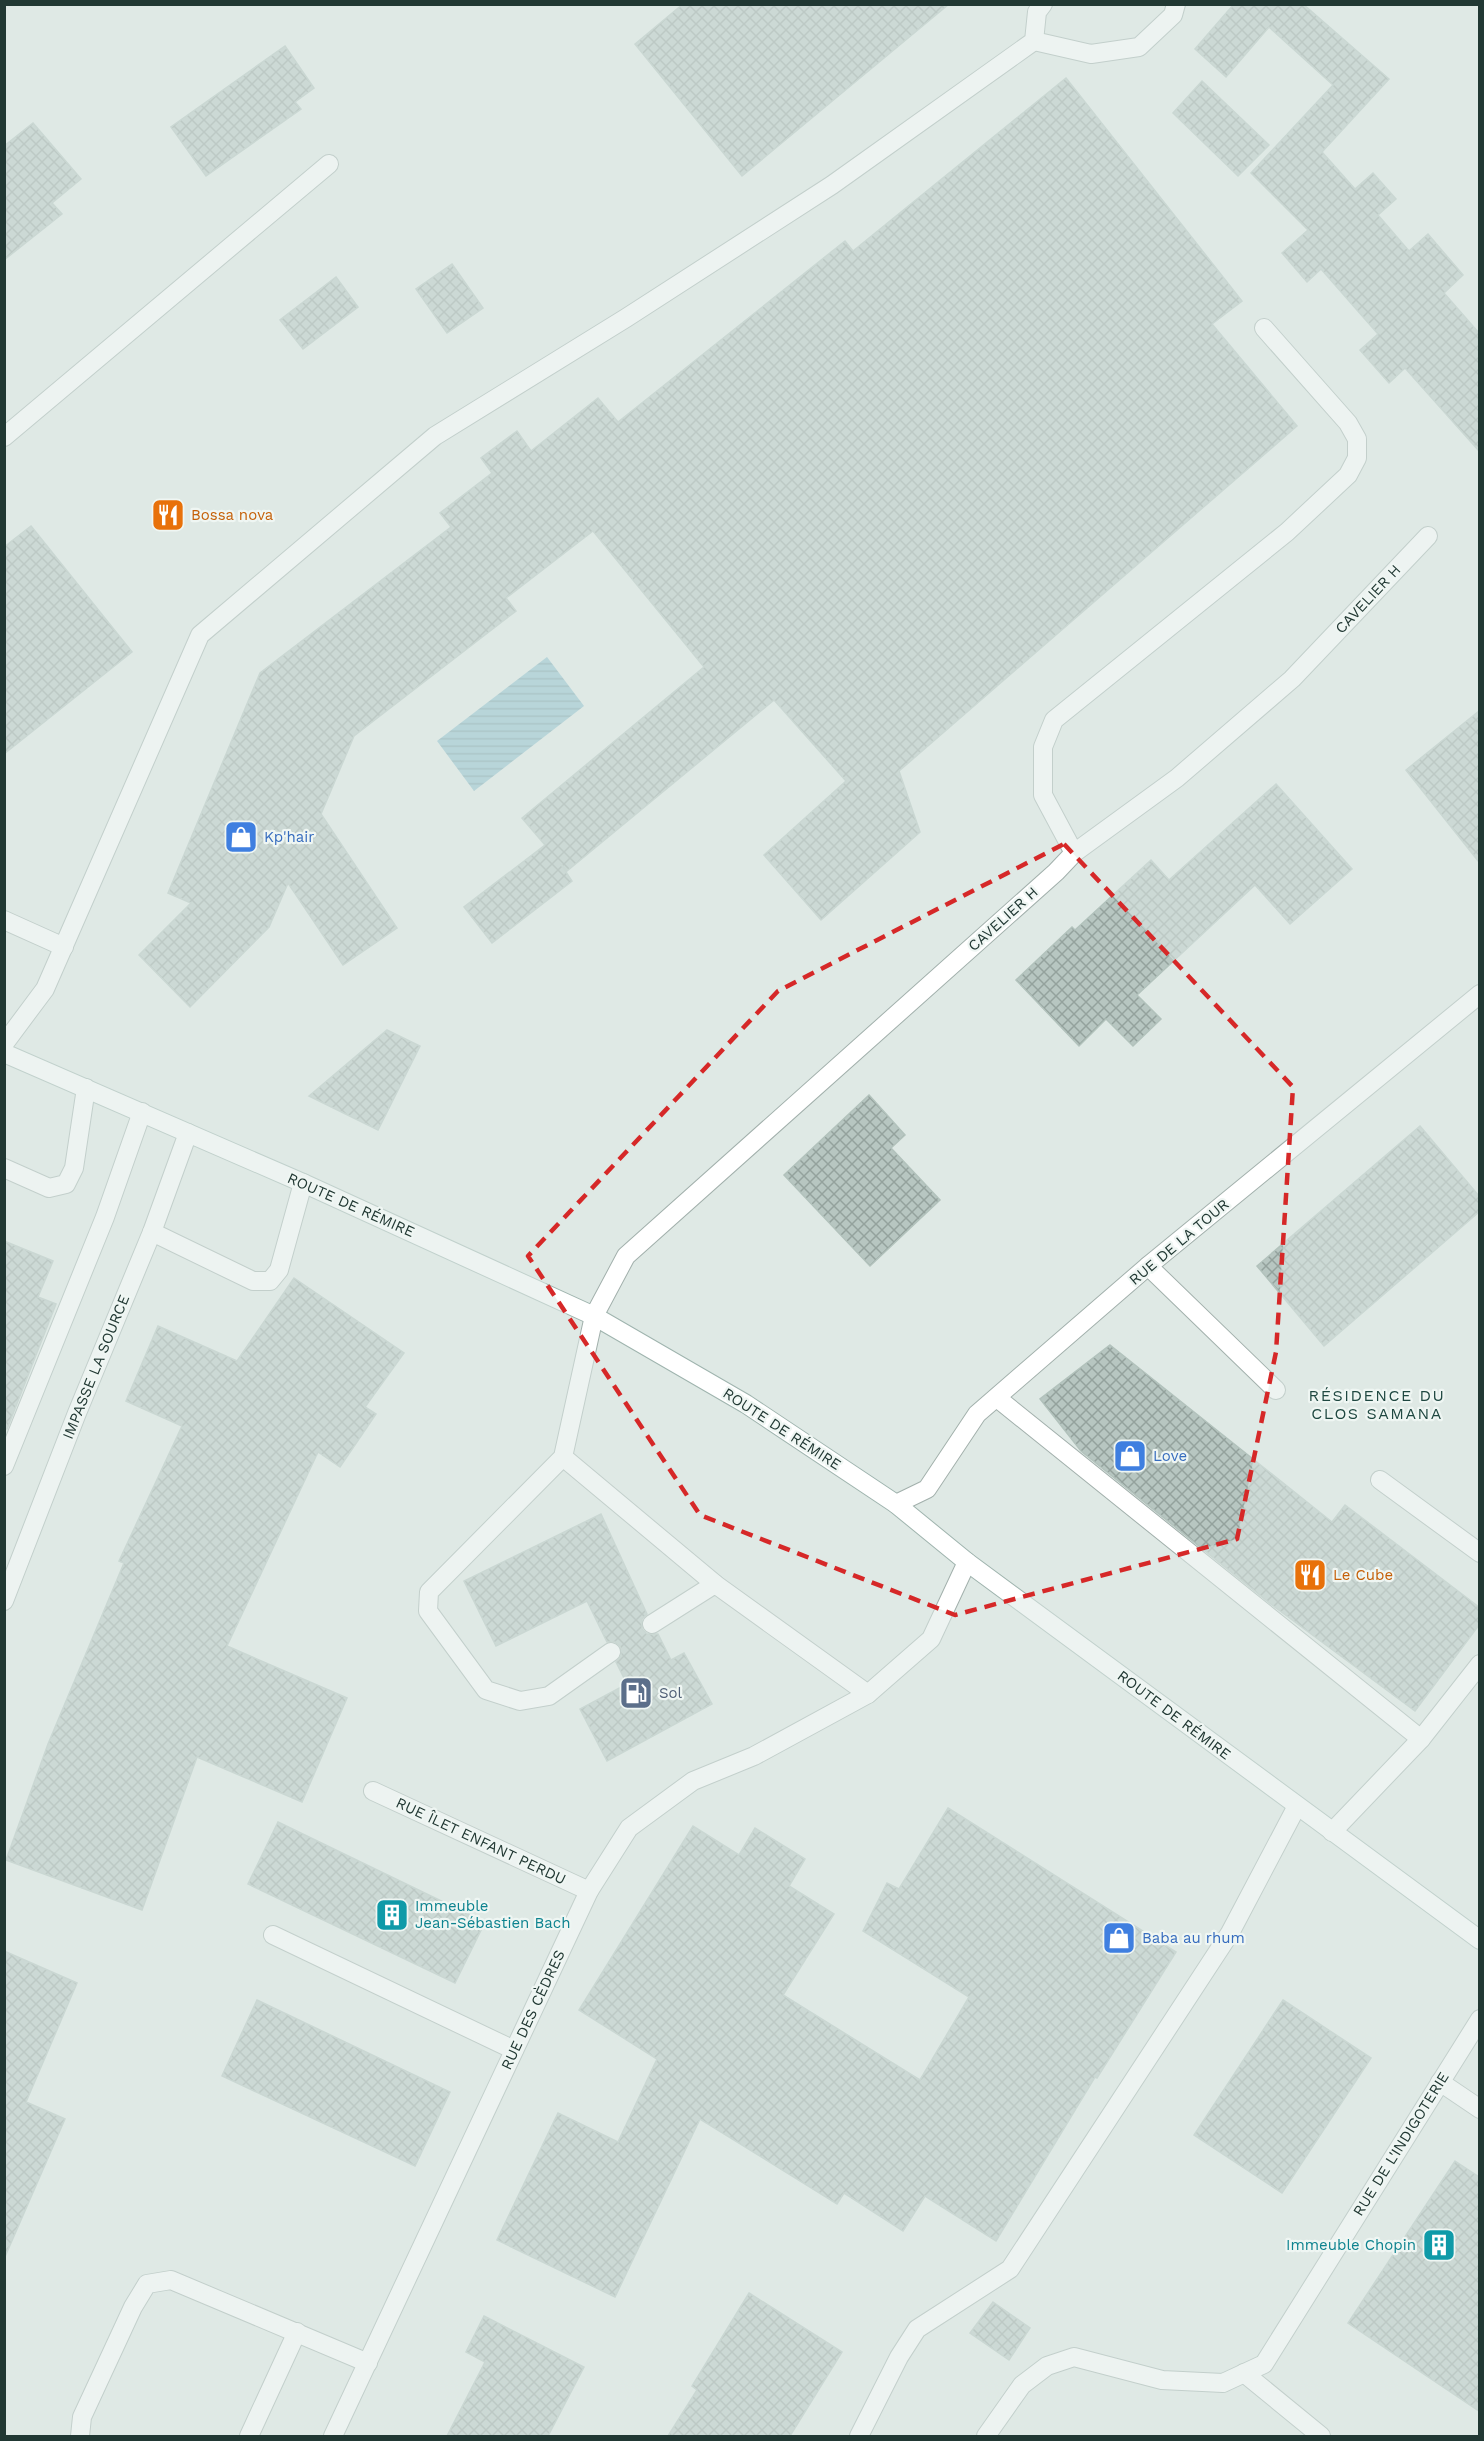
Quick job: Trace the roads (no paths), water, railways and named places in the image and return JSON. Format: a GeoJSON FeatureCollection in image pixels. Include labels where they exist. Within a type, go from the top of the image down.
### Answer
{"type":"FeatureCollection","features":[{"type":"Feature","properties":{"kind":"street"},"geometry":{"type":"LineString","coordinates":[[1034,41],[1037,12],[1043,4]]}},
{"type":"Feature","properties":{"kind":"street"},"geometry":{"type":"LineString","coordinates":[[4,1044],[45,989],[200,635],[435,436],[626,318],[832,185],[1034,41],[1091,54],[1139,47],[1173,15],[1176,4]]}},
{"type":"Feature","properties":{"kind":"street"},"geometry":{"type":"LineString","coordinates":[[4,437],[328,164]]}},
{"type":"Feature","properties":{"kind":"street"},"geometry":{"type":"LineString","coordinates":[[1074,854],[1042,795],[1043,747],[1054,720],[1287,532],[1348,475],[1358,458],[1356,439],[1348,423],[1264,328]]}},
{"type":"Feature","properties":{"kind":"street","name":"CAVELIER H"},"geometry":{"type":"LineString","coordinates":[[563,1457],[594,1316],[626,1256],[1074,854],[1177,778],[1292,679],[1428,536]]}},
{"type":"Feature","properties":{"kind":"street"},"geometry":{"type":"LineString","coordinates":[[4,920],[64,947]]}},
{"type":"Feature","properties":{"kind":"street","name":"RUE DE LA TOUR"},"geometry":{"type":"LineString","coordinates":[[896,1504],[927,1488],[977,1414],[1148,1266],[1479,994]]}},
{"type":"Feature","properties":{"kind":"street","name":"ROUTE DE RÉMIRE"},"geometry":{"type":"LineString","coordinates":[[4,1053],[303,1183],[594,1316],[746,1404],[896,1504],[967,1562],[1479,1940]]}},
{"type":"Feature","properties":{"kind":"street"},"geometry":{"type":"LineString","coordinates":[[4,1168],[49,1188],[66,1184],[74,1168],[86,1088]]}},
{"type":"Feature","properties":{"kind":"street"},"geometry":{"type":"LineString","coordinates":[[4,1466],[105,1217],[142,1112]]}},
{"type":"Feature","properties":{"kind":"street","name":"IMPASSE LA SOURCE"},"geometry":{"type":"LineString","coordinates":[[4,1600],[77,1413],[152,1232],[188,1133]]}},
{"type":"Feature","properties":{"kind":"street"},"geometry":{"type":"LineString","coordinates":[[152,1232],[253,1281],[270,1281],[279,1270],[303,1183]]}},
{"type":"Feature","properties":{"kind":"street"},"geometry":{"type":"LineString","coordinates":[[1148,1266],[1276,1390]]}},
{"type":"Feature","properties":{"kind":"street"},"geometry":{"type":"LineString","coordinates":[[996,1398],[1421,1739]]}},
{"type":"Feature","properties":{"kind":"street"},"geometry":{"type":"LineString","coordinates":[[611,1652],[549,1696],[520,1701],[486,1690],[428,1611],[429,1592],[563,1457],[715,1584],[868,1694]]}},
{"type":"Feature","properties":{"kind":"street"},"geometry":{"type":"LineString","coordinates":[[1380,1480],[1479,1553]]}},
{"type":"Feature","properties":{"kind":"street","name":"RUE DES CÈDRES"},"geometry":{"type":"LineString","coordinates":[[333,2436],[589,1891],[629,1827],[693,1780],[754,1756],[868,1694],[931,1639],[967,1562]]}},
{"type":"Feature","properties":{"kind":"street"},"geometry":{"type":"LineString","coordinates":[[652,1624],[715,1584]]}},
{"type":"Feature","properties":{"kind":"street"},"geometry":{"type":"LineString","coordinates":[[1332,1832],[1421,1739],[1479,1664]]}},
{"type":"Feature","properties":{"kind":"street","name":"RUE ÎLET ENFANT PERDU"},"geometry":{"type":"LineString","coordinates":[[373,1791],[589,1891]]}},
{"type":"Feature","properties":{"kind":"street"},"geometry":{"type":"LineString","coordinates":[[859,2436],[899,2357],[917,2329],[1010,2269],[1230,1933],[1296,1806]]}},
{"type":"Feature","properties":{"kind":"street"},"geometry":{"type":"LineString","coordinates":[[273,1935],[514,2050]]}},
{"type":"Feature","properties":{"kind":"street","name":"RUE DE L'INDIGOTERIE"},"geometry":{"type":"LineString","coordinates":[[986,2436],[1022,2385],[1047,2366],[1074,2357],[1162,2380],[1223,2383],[1264,2364],[1479,2019]]}},
{"type":"Feature","properties":{"kind":"street"},"geometry":{"type":"LineString","coordinates":[[1440,2082],[1479,2109]]}},
{"type":"Feature","properties":{"kind":"street"},"geometry":{"type":"LineString","coordinates":[[80,2436],[82,2417],[133,2307],[147,2284],[171,2280],[368,2363]]}},
{"type":"Feature","properties":{"kind":"street"},"geometry":{"type":"LineString","coordinates":[[249,2436],[297,2332]]}},
{"type":"Feature","properties":{"kind":"street"},"geometry":{"type":"LineString","coordinates":[[1244,2373],[1321,2436]]}},
{"type":"Feature","properties":{"kind":"water"},"geometry":{"type":"Polygon","coordinates":[[[547,657],[584,706],[474,791],[437,741],[547,657]]]}},
{"type":"Feature","properties":{"kind":"place","name":"Bossa nova"},"geometry":{"type":"Point","coordinates":[168,515]}},
{"type":"Feature","properties":{"kind":"place","name":"Kp'hair"},"geometry":{"type":"Point","coordinates":[241,837]}},
{"type":"Feature","properties":{"kind":"place","name":"Love"},"geometry":{"type":"Point","coordinates":[1130,1456]}},
{"type":"Feature","properties":{"kind":"place","name":"Le Cube"},"geometry":{"type":"Point","coordinates":[1310,1575]}},
{"type":"Feature","properties":{"kind":"place","name":"Sol"},"geometry":{"type":"Point","coordinates":[636,1693]}},
{"type":"Feature","properties":{"kind":"place","name":"Immeuble Jean-Sébastien Bach"},"geometry":{"type":"Point","coordinates":[392,1915]}},
{"type":"Feature","properties":{"kind":"place","name":"Baba au rhum"},"geometry":{"type":"Point","coordinates":[1119,1938]}},
{"type":"Feature","properties":{"kind":"place","name":"Immeuble Chopin"},"geometry":{"type":"Point","coordinates":[1439,2245]}},
{"type":"Feature","properties":{"kind":"district","name":"RÉSIDENCE DU CLOS SAMANA"},"geometry":{"type":"Point","coordinates":[1377,1404]}}]}
